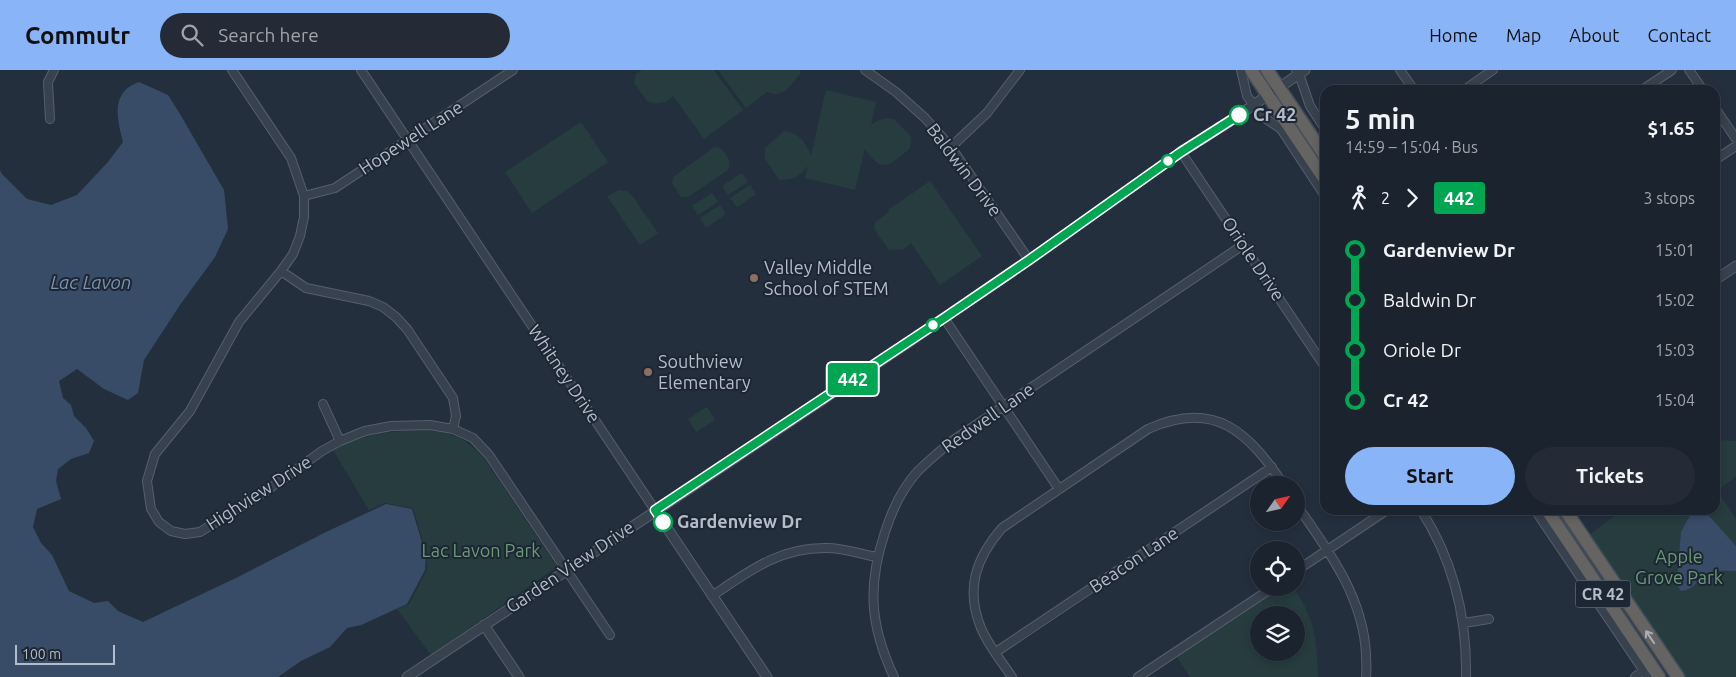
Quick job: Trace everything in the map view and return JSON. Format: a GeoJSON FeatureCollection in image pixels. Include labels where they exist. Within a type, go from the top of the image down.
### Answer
{"type":"FeatureCollection","features":[{"type":"Feature","properties":{"kind":"highway"},"geometry":{"type":"LineString","coordinates":[[1251,70],[1320,173]]}},
{"type":"Feature","properties":{"kind":"highway"},"geometry":{"type":"LineString","coordinates":[[1267,70],[1320,149]]}},
{"type":"Feature","properties":{"kind":"highway","name":"CR 42"},"geometry":{"type":"LineString","coordinates":[[1550,515],[1659,677]]}},
{"type":"Feature","properties":{"kind":"highway","name":"CR 42"},"geometry":{"type":"LineString","coordinates":[[1568,515],[1678,677]]}},
{"type":"Feature","properties":{"kind":"street"},"geometry":{"type":"LineString","coordinates":[[50,119],[48,82],[54,70]]}},
{"type":"Feature","properties":{"kind":"street","name":"Highview Drive"},"geometry":{"type":"LineString","coordinates":[[232,70],[291,158],[304,196],[304,217],[300,236],[293,254],[239,322],[190,411],[155,454],[147,481],[151,509],[158,522],[170,531],[185,534],[200,532],[266,491],[322,451],[340,441],[365,432],[391,426],[430,425],[452,429],[473,438],[489,455],[610,635]]}},
{"type":"Feature","properties":{"kind":"street","name":"Whitney Drive"},"geometry":{"type":"LineString","coordinates":[[361,70],[767,677]]}},
{"type":"Feature","properties":{"kind":"street","name":"Hopewell Lane"},"geometry":{"type":"LineString","coordinates":[[304,196],[335,188],[514,70]]}},
{"type":"Feature","properties":{"kind":"street","name":"Baldwin Drive"},"geometry":{"type":"LineString","coordinates":[[865,70],[896,92],[918,111],[951,146],[1029,260]]}},
{"type":"Feature","properties":{"kind":"street"},"geometry":{"type":"LineString","coordinates":[[951,146],[988,113],[1020,70]]}},
{"type":"Feature","properties":{"kind":"street"},"geometry":{"type":"LineString","coordinates":[[1241,70],[1247,96],[1262,116],[1281,129],[1320,188]]}},
{"type":"Feature","properties":{"kind":"street"},"geometry":{"type":"LineString","coordinates":[[1400,70],[1410,85]]}},
{"type":"Feature","properties":{"kind":"street"},"geometry":{"type":"LineString","coordinates":[[1471,85],[1493,70]]}},
{"type":"Feature","properties":{"kind":"street"},"geometry":{"type":"LineString","coordinates":[[1650,85],[1672,70]]}},
{"type":"Feature","properties":{"kind":"street"},"geometry":{"type":"LineString","coordinates":[[1689,70],[1700,85]]}},
{"type":"Feature","properties":{"kind":"street"},"geometry":{"type":"LineString","coordinates":[[1300,71],[1310,106],[1320,121]]}},
{"type":"Feature","properties":{"kind":"street","name":"Garden View Drive"},"geometry":{"type":"LineString","coordinates":[[407,677],[944,318],[1181,152],[1279,88],[1300,71]]}},
{"type":"Feature","properties":{"kind":"street"},"geometry":{"type":"LineString","coordinates":[[1720,116],[1736,140]]}},
{"type":"Feature","properties":{"kind":"street"},"geometry":{"type":"LineString","coordinates":[[1720,157],[1736,146]]}},
{"type":"Feature","properties":{"kind":"street","name":"Oriole Drive"},"geometry":{"type":"LineString","coordinates":[[1181,152],[1320,360]]}},
{"type":"Feature","properties":{"kind":"street","name":"Redwell Lane"},"geometry":{"type":"LineString","coordinates":[[894,677],[883,653],[876,628],[873,579],[876,557],[891,513],[903,490],[917,472],[952,441],[1243,245]]}},
{"type":"Feature","properties":{"kind":"street"},"geometry":{"type":"LineString","coordinates":[[1720,277],[1736,266]]}},
{"type":"Feature","properties":{"kind":"street"},"geometry":{"type":"LineString","coordinates":[[281,271],[306,288],[369,301],[383,307],[396,317],[407,329],[453,398],[456,416],[452,429]]}},
{"type":"Feature","properties":{"kind":"street"},"geometry":{"type":"LineString","coordinates":[[944,318],[1059,489]]}},
{"type":"Feature","properties":{"kind":"street"},"geometry":{"type":"LineString","coordinates":[[323,404],[340,441]]}},
{"type":"Feature","properties":{"kind":"street"},"geometry":{"type":"LineString","coordinates":[[1012,677],[981,629],[974,608],[974,585],[979,561],[988,544],[1002,528],[1148,429],[1165,422],[1183,418],[1210,419],[1234,428],[1249,440],[1278,476]]}},
{"type":"Feature","properties":{"kind":"street","name":"Beacon Lane"},"geometry":{"type":"LineString","coordinates":[[996,652],[1272,467]]}},
{"type":"Feature","properties":{"kind":"street"},"geometry":{"type":"LineString","coordinates":[[1305,565],[1380,515]]}},
{"type":"Feature","properties":{"kind":"street"},"geometry":{"type":"LineString","coordinates":[[1424,515],[1445,557],[1457,590],[1464,623],[1467,655],[1466,677]]}},
{"type":"Feature","properties":{"kind":"street"},"geometry":{"type":"LineString","coordinates":[[1538,515],[1648,677]]}},
{"type":"Feature","properties":{"kind":"street"},"geometry":{"type":"LineString","coordinates":[[1305,517],[1328,550],[1349,586],[1359,614],[1365,643],[1366,677]]}},
{"type":"Feature","properties":{"kind":"street"},"geometry":{"type":"LineString","coordinates":[[712,596],[762,563],[792,551],[828,548],[876,557]]}},
{"type":"Feature","properties":{"kind":"street"},"geometry":{"type":"LineString","coordinates":[[1138,677],[1260,596]]}},
{"type":"Feature","properties":{"kind":"street"},"geometry":{"type":"LineString","coordinates":[[1464,623],[1489,619]]}},
{"type":"Feature","properties":{"kind":"street"},"geometry":{"type":"LineString","coordinates":[[484,625],[519,677]]}},
{"type":"Feature","properties":{"kind":"street"},"geometry":{"type":"LineString","coordinates":[[1635,677],[1643,670]]}},
{"type":"Feature","properties":{"kind":"green space"},"geometry":{"type":"Polygon","coordinates":[[[642,70],[714,70],[743,110],[704,139],[673,96],[661,103],[647,101],[634,83],[636,74],[642,70]]]}},
{"type":"Feature","properties":{"kind":"green space"},"geometry":{"type":"Polygon","coordinates":[[[718,70],[800,70],[800,74],[786,90],[778,94],[767,92],[746,108],[718,70]]]}},
{"type":"Feature","properties":{"kind":"green space"},"geometry":{"type":"Polygon","coordinates":[[[826,90],[876,102],[871,125],[882,119],[892,119],[911,136],[910,148],[887,165],[877,162],[865,149],[855,190],[805,178],[808,166],[795,177],[779,180],[765,159],[765,148],[784,131],[798,136],[811,155],[826,90]]]}},
{"type":"Feature","properties":{"kind":"green space"},"geometry":{"type":"Polygon","coordinates":[[[581,122],[608,162],[532,213],[505,172],[581,122]]]}},
{"type":"Feature","properties":{"kind":"green space"},"geometry":{"type":"Polygon","coordinates":[[[718,147],[728,157],[730,164],[728,170],[688,197],[681,197],[672,183],[673,177],[713,148],[718,147]]]}},
{"type":"Feature","properties":{"kind":"green space"},"geometry":{"type":"Polygon","coordinates":[[[742,173],[748,182],[728,195],[722,186],[742,173]]]}},
{"type":"Feature","properties":{"kind":"green space"},"geometry":{"type":"Polygon","coordinates":[[[930,181],[982,256],[940,285],[911,243],[904,249],[889,250],[874,229],[875,222],[889,212],[888,210],[930,181]]]}},
{"type":"Feature","properties":{"kind":"green space"},"geometry":{"type":"Polygon","coordinates":[[[750,185],[756,194],[737,207],[730,198],[750,185]]]}},
{"type":"Feature","properties":{"kind":"green space"},"geometry":{"type":"Polygon","coordinates":[[[619,190],[627,191],[631,194],[658,233],[642,244],[639,244],[607,196],[619,190]]]}},
{"type":"Feature","properties":{"kind":"green space"},"geometry":{"type":"Polygon","coordinates":[[[712,193],[718,202],[698,215],[692,206],[712,193]]]}},
{"type":"Feature","properties":{"kind":"green space"},"geometry":{"type":"Polygon","coordinates":[[[720,205],[726,214],[706,228],[700,218],[720,205]]]}},
{"type":"Feature","properties":{"kind":"green space"},"geometry":{"type":"Polygon","coordinates":[[[708,408],[715,420],[696,432],[688,419],[708,408]]]}},
{"type":"Feature","properties":{"kind":"green space","name":"Lac Lavon Park"},"geometry":{"type":"Polygon","coordinates":[[[421,430],[455,436],[470,444],[483,457],[556,565],[554,569],[431,655],[397,609],[409,604],[427,570],[427,556],[413,508],[385,503],[369,510],[333,450],[354,441],[376,435],[398,431],[421,430]]]}},
{"type":"Feature","properties":{"kind":"green space","name":"Apple Grove Park"},"geometry":{"type":"Polygon","coordinates":[[[1720,440],[1736,441],[1736,477],[1720,488],[1720,440]]]}},
{"type":"Feature","properties":{"kind":"green space","name":"Apple Grove Park"},"geometry":{"type":"Polygon","coordinates":[[[1720,495],[1736,519],[1736,677],[1685,677],[1589,535],[1615,515],[1720,515],[1720,495]]]}},
{"type":"Feature","properties":{"kind":"green space"},"geometry":{"type":"Polygon","coordinates":[[[1265,596],[1299,596],[1304,606],[1250,606],[1265,596]]]}},
{"type":"Feature","properties":{"kind":"green space"},"geometry":{"type":"Polygon","coordinates":[[[1250,606],[1250,661],[1305,661],[1305,608],[1314,630],[1318,677],[1190,677],[1176,656],[1250,606]]]}},
{"type":"Feature","properties":{"kind":"water","name":"Lac Lavon"},"geometry":{"type":"Polygon","coordinates":[[[139,82],[168,95],[180,114],[224,190],[228,229],[215,257],[180,305],[144,360],[138,393],[128,400],[104,389],[77,369],[59,381],[63,398],[71,405],[74,416],[86,428],[94,441],[89,453],[71,459],[58,469],[56,481],[61,499],[37,509],[33,527],[41,543],[52,555],[69,591],[94,603],[108,601],[118,611],[143,622],[386,504],[412,509],[426,556],[425,570],[407,604],[361,625],[347,628],[330,647],[301,661],[278,677],[0,677],[0,170],[27,199],[51,205],[77,195],[108,162],[123,142],[118,116],[120,99],[123,92],[139,82]]]}},
{"type":"Feature","properties":{"kind":"water"},"geometry":{"type":"Polygon","coordinates":[[[1690,515],[1707,515],[1736,546],[1736,571],[1707,573],[1691,587],[1681,591],[1677,580],[1681,532],[1690,515]]]}},
{"type":"Feature","properties":{"kind":"bus line","name":"442"},"geometry":{"type":"LineString","coordinates":[[663,522],[655,510],[944,318],[1181,152],[1239,115]]}},
{"type":"Feature","properties":{"kind":"place","name":"Cr 42"},"geometry":{"type":"Point","coordinates":[1239,115]}},
{"type":"Feature","properties":{"kind":"place","name":"Valley Middle School of STEM"},"geometry":{"type":"Point","coordinates":[754,278]}},
{"type":"Feature","properties":{"kind":"place","name":"Southview Elementary"},"geometry":{"type":"Point","coordinates":[648,372]}},
{"type":"Feature","properties":{"kind":"place","name":"Gardenview Dr"},"geometry":{"type":"Point","coordinates":[663,522]}}]}
